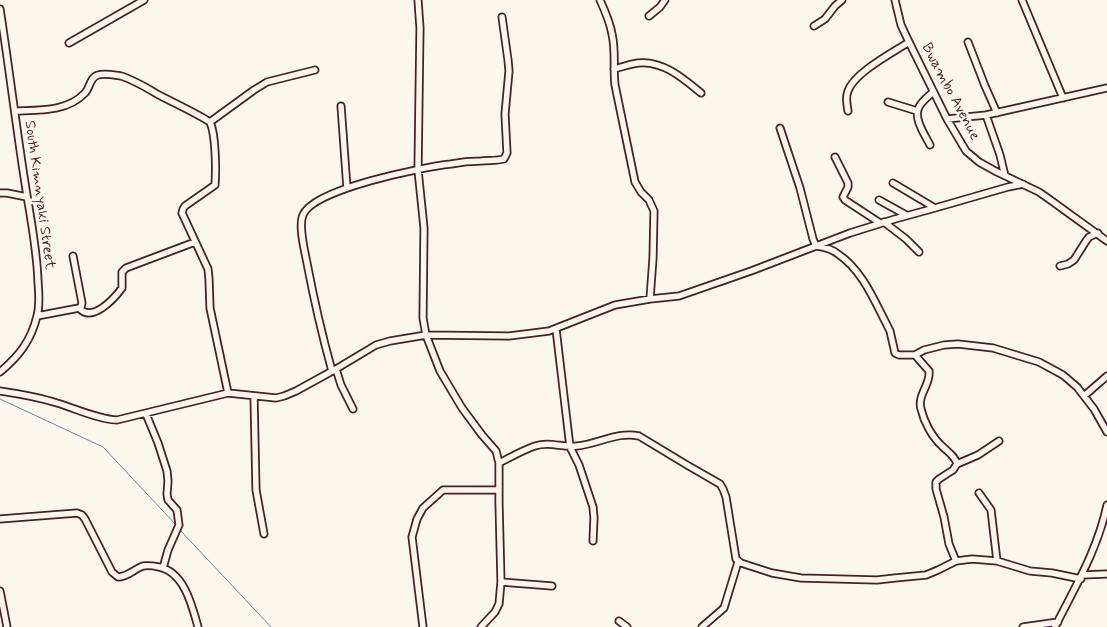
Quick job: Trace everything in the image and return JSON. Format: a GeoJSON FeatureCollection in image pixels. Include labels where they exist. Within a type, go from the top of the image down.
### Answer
{"type":"FeatureCollection","features":[{"type":"Feature","properties":{"kind":"street"},"geometry":{"type":"LineString","coordinates":[[69,43],[144,0]]}},
{"type":"Feature","properties":{"kind":"street"},"geometry":{"type":"LineString","coordinates":[[418,0],[420,28],[418,170],[424,228],[423,318],[426,335],[440,372],[462,408],[496,451],[499,463],[501,582],[499,604],[495,612],[481,627]]}},
{"type":"Feature","properties":{"kind":"street"},"geometry":{"type":"LineString","coordinates":[[600,0],[612,33],[615,85],[635,182],[649,200],[654,211],[650,299]]}},
{"type":"Feature","properties":{"kind":"street"},"geometry":{"type":"LineString","coordinates":[[649,16],[665,0]]}},
{"type":"Feature","properties":{"kind":"street"},"geometry":{"type":"LineString","coordinates":[[814,26],[825,19],[834,6],[842,0]]}},
{"type":"Feature","properties":{"kind":"street","name":"Bwambo Avenue"},"geometry":{"type":"LineString","coordinates":[[895,0],[909,42],[933,92],[962,144],[971,155],[1005,176],[1050,198],[1107,240]]}},
{"type":"Feature","properties":{"kind":"street"},"geometry":{"type":"LineString","coordinates":[[1022,0],[1062,98]]}},
{"type":"Feature","properties":{"kind":"street","name":"South Kimnyaki Street"},"geometry":{"type":"LineString","coordinates":[[0,9],[38,261],[39,297],[37,316],[31,335],[12,362],[0,372]]}},
{"type":"Feature","properties":{"kind":"street"},"geometry":{"type":"LineString","coordinates":[[353,409],[334,370],[314,299],[303,243],[301,221],[303,214],[318,200],[347,188],[375,180],[448,164],[502,160],[506,156],[505,114],[508,60],[502,17]]}},
{"type":"Feature","properties":{"kind":"street"},"geometry":{"type":"LineString","coordinates":[[848,110],[847,93],[854,80],[909,42]]}},
{"type":"Feature","properties":{"kind":"street"},"geometry":{"type":"LineString","coordinates":[[968,42],[984,86],[997,113]]}},
{"type":"Feature","properties":{"kind":"street"},"geometry":{"type":"LineString","coordinates":[[614,69],[638,63],[659,66],[671,70],[701,93]]}},
{"type":"Feature","properties":{"kind":"street"},"geometry":{"type":"LineString","coordinates":[[210,122],[266,82],[315,70]]}},
{"type":"Feature","properties":{"kind":"street"},"geometry":{"type":"LineString","coordinates":[[15,112],[58,108],[70,104],[86,92],[93,78],[100,74],[122,76],[210,122],[213,132],[215,185],[183,209],[184,217],[208,269],[210,308],[228,393]]}},
{"type":"Feature","properties":{"kind":"street"},"geometry":{"type":"LineString","coordinates":[[947,119],[997,113],[1107,88]]}},
{"type":"Feature","properties":{"kind":"street"},"geometry":{"type":"LineString","coordinates":[[930,145],[921,127],[917,111],[933,92]]}},
{"type":"Feature","properties":{"kind":"street"},"geometry":{"type":"LineString","coordinates":[[888,102],[917,111]]}},
{"type":"Feature","properties":{"kind":"street"},"geometry":{"type":"LineString","coordinates":[[341,106],[347,188]]}},
{"type":"Feature","properties":{"kind":"street"},"geometry":{"type":"LineString","coordinates":[[986,115],[1005,176]]}},
{"type":"Feature","properties":{"kind":"street"},"geometry":{"type":"LineString","coordinates":[[780,128],[800,188],[816,246]]}},
{"type":"Feature","properties":{"kind":"street"},"geometry":{"type":"LineString","coordinates":[[835,157],[848,183],[843,197],[845,200],[906,239],[919,252]]}},
{"type":"Feature","properties":{"kind":"street"},"geometry":{"type":"LineString","coordinates":[[894,183],[935,208]]}},
{"type":"Feature","properties":{"kind":"street"},"geometry":{"type":"LineString","coordinates":[[0,391],[42,398],[109,420],[146,414],[228,393],[276,398],[296,391],[376,345],[426,335],[509,336],[556,329],[615,305],[679,296],[906,215],[1023,184]]}},
{"type":"Feature","properties":{"kind":"street"},"geometry":{"type":"LineString","coordinates":[[0,193],[27,197]]}},
{"type":"Feature","properties":{"kind":"street"},"geometry":{"type":"LineString","coordinates":[[879,200],[906,215]]}},
{"type":"Feature","properties":{"kind":"street"},"geometry":{"type":"LineString","coordinates":[[1060,266],[1074,260],[1089,237],[1098,234]]}},
{"type":"Feature","properties":{"kind":"street"},"geometry":{"type":"LineString","coordinates":[[79,308],[84,313],[93,313],[100,310],[122,288],[122,272],[124,269],[195,242]]}},
{"type":"Feature","properties":{"kind":"street"},"geometry":{"type":"LineString","coordinates":[[816,246],[827,248],[840,254],[859,275],[887,324],[895,354],[915,355],[924,350],[950,344],[993,348],[1031,359],[1050,367],[1070,380],[1094,409],[1107,432]]}},
{"type":"Feature","properties":{"kind":"street"},"geometry":{"type":"LineString","coordinates":[[37,316],[81,307],[82,303],[73,256]]}},
{"type":"Feature","properties":{"kind":"street"},"geometry":{"type":"LineString","coordinates":[[556,329],[570,447],[579,465],[593,507],[593,542]]}},
{"type":"Feature","properties":{"kind":"street"},"geometry":{"type":"LineString","coordinates":[[915,355],[929,371],[920,400],[924,419],[936,439],[956,459],[957,464]]}},
{"type":"Feature","properties":{"kind":"street"},"geometry":{"type":"LineString","coordinates":[[1084,396],[1107,376]]}},
{"type":"Feature","properties":{"kind":"street"},"geometry":{"type":"LineString","coordinates":[[254,396],[256,490],[264,534]]}},
{"type":"Feature","properties":{"kind":"street"},"geometry":{"type":"LineString","coordinates":[[146,414],[158,443],[168,476],[168,500],[177,510],[179,522],[168,550],[164,568]]}},
{"type":"Feature","properties":{"kind":"street"},"geometry":{"type":"LineString","coordinates":[[499,463],[535,446],[552,443],[570,447],[580,446],[623,434],[632,434],[716,481],[726,496],[734,550],[738,562],[724,608],[702,627]]}},
{"type":"Feature","properties":{"kind":"street"},"geometry":{"type":"LineString","coordinates":[[956,561],[949,544],[936,482],[953,470],[957,464],[978,455],[999,441]]}},
{"type":"Feature","properties":{"kind":"street"},"geometry":{"type":"LineString","coordinates":[[423,627],[412,537],[420,512],[426,504],[443,490],[499,490]]}},
{"type":"Feature","properties":{"kind":"street"},"geometry":{"type":"LineString","coordinates":[[979,493],[990,510],[997,561]]}},
{"type":"Feature","properties":{"kind":"street"},"geometry":{"type":"LineString","coordinates":[[1023,627],[1057,624],[1081,577],[1107,505]]}},
{"type":"Feature","properties":{"kind":"street"},"geometry":{"type":"LineString","coordinates":[[0,519],[78,513],[82,515],[112,572],[118,577],[126,576],[145,566],[164,568],[174,575],[183,587],[198,627]]}},
{"type":"Feature","properties":{"kind":"street"},"geometry":{"type":"LineString","coordinates":[[738,562],[772,574],[801,578],[878,580],[926,574],[956,561],[972,559],[997,561],[1030,571],[1081,577],[1107,574]]}},
{"type":"Feature","properties":{"kind":"street"},"geometry":{"type":"LineString","coordinates":[[501,582],[552,586]]}},
{"type":"Feature","properties":{"kind":"street"},"geometry":{"type":"LineString","coordinates":[[0,591],[1,606],[7,627]]}},
{"type":"Feature","properties":{"kind":"street"},"geometry":{"type":"LineString","coordinates":[[619,621],[627,627]]}},
{"type":"Feature","properties":{"kind":"waterway"},"geometry":{"type":"LineString","coordinates":[[0,399],[103,447],[177,526]]}},
{"type":"Feature","properties":{"kind":"waterway"},"geometry":{"type":"LineString","coordinates":[[179,529],[271,627]]}}]}
